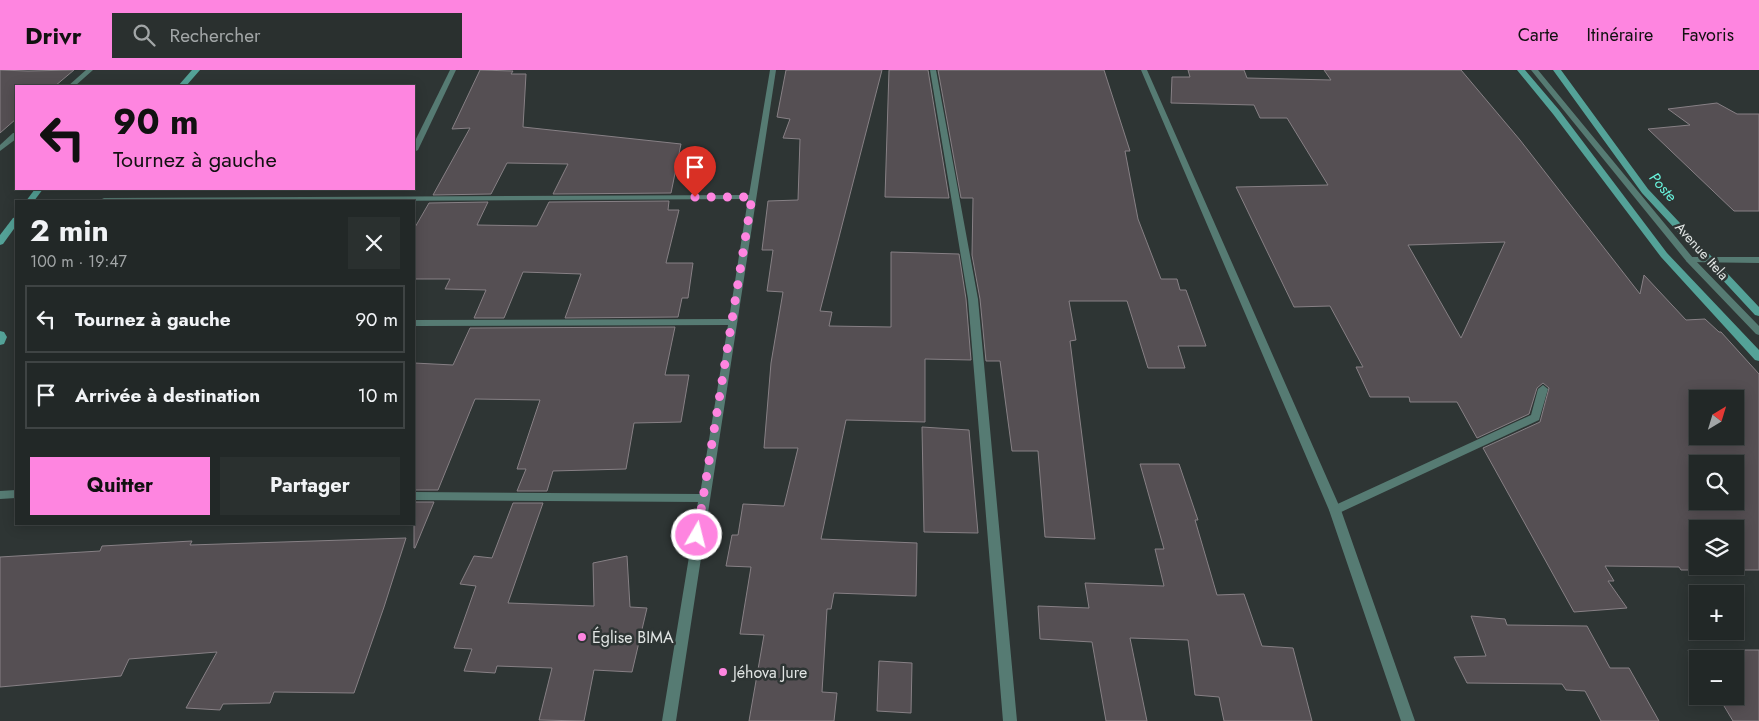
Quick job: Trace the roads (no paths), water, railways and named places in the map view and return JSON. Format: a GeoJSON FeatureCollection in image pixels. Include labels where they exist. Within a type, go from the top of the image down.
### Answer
{"type":"FeatureCollection","features":[{"type":"Feature","properties":{"kind":"street"},"geometry":{"type":"LineString","coordinates":[[72,85],[90,70]]}},
{"type":"Feature","properties":{"kind":"street"},"geometry":{"type":"LineString","coordinates":[[415,148],[452,70]]}},
{"type":"Feature","properties":{"kind":"street"},"geometry":{"type":"LineString","coordinates":[[669,721],[703,498],[773,70]]}},
{"type":"Feature","properties":{"kind":"street"},"geometry":{"type":"LineString","coordinates":[[933,70],[972,298],[1010,721]]}},
{"type":"Feature","properties":{"kind":"street"},"geometry":{"type":"LineString","coordinates":[[1144,70],[1335,510],[1408,721]]}},
{"type":"Feature","properties":{"kind":"street","name":"Avenue Itela"},"geometry":{"type":"LineString","coordinates":[[1534,70],[1690,260],[1759,332]]}},
{"type":"Feature","properties":{"kind":"street"},"geometry":{"type":"LineString","coordinates":[[0,149],[15,136]]}},
{"type":"Feature","properties":{"kind":"street"},"geometry":{"type":"LineString","coordinates":[[390,199],[394,190]]}},
{"type":"Feature","properties":{"kind":"street"},"geometry":{"type":"LineString","coordinates":[[104,200],[752,197]]}},
{"type":"Feature","properties":{"kind":"street"},"geometry":{"type":"LineString","coordinates":[[1690,260],[1759,260]]}},
{"type":"Feature","properties":{"kind":"street"},"geometry":{"type":"LineString","coordinates":[[415,323],[733,322]]}},
{"type":"Feature","properties":{"kind":"street"},"geometry":{"type":"LineString","coordinates":[[1335,510],[1535,417],[1543,389]]}},
{"type":"Feature","properties":{"kind":"street"},"geometry":{"type":"LineString","coordinates":[[0,495],[15,494]]}},
{"type":"Feature","properties":{"kind":"street"},"geometry":{"type":"LineString","coordinates":[[415,496],[703,498]]}},
{"type":"Feature","properties":{"kind":"waterway"},"geometry":{"type":"LineString","coordinates":[[183,85],[196,70]]}},
{"type":"Feature","properties":{"kind":"waterway"},"geometry":{"type":"LineString","coordinates":[[1521,70],[1556,112],[1664,255],[1759,357]]}},
{"type":"Feature","properties":{"kind":"waterway","name":"Poste"},"geometry":{"type":"LineString","coordinates":[[1557,70],[1645,191],[1759,313]]}},
{"type":"Feature","properties":{"kind":"waterway"},"geometry":{"type":"LineString","coordinates":[[31,200],[38,190]]}},
{"type":"Feature","properties":{"kind":"waterway"},"geometry":{"type":"LineString","coordinates":[[0,242],[15,221]]}},
{"type":"Feature","properties":{"kind":"waterway"},"geometry":{"type":"LineString","coordinates":[[0,335],[2,337],[0,341]]}},
{"type":"Feature","properties":{"kind":"place","name":"Église BIMA"},"geometry":{"type":"Point","coordinates":[582,637]}},
{"type":"Feature","properties":{"kind":"place","name":"Jéhova Jure"},"geometry":{"type":"Point","coordinates":[723,672]}}]}
